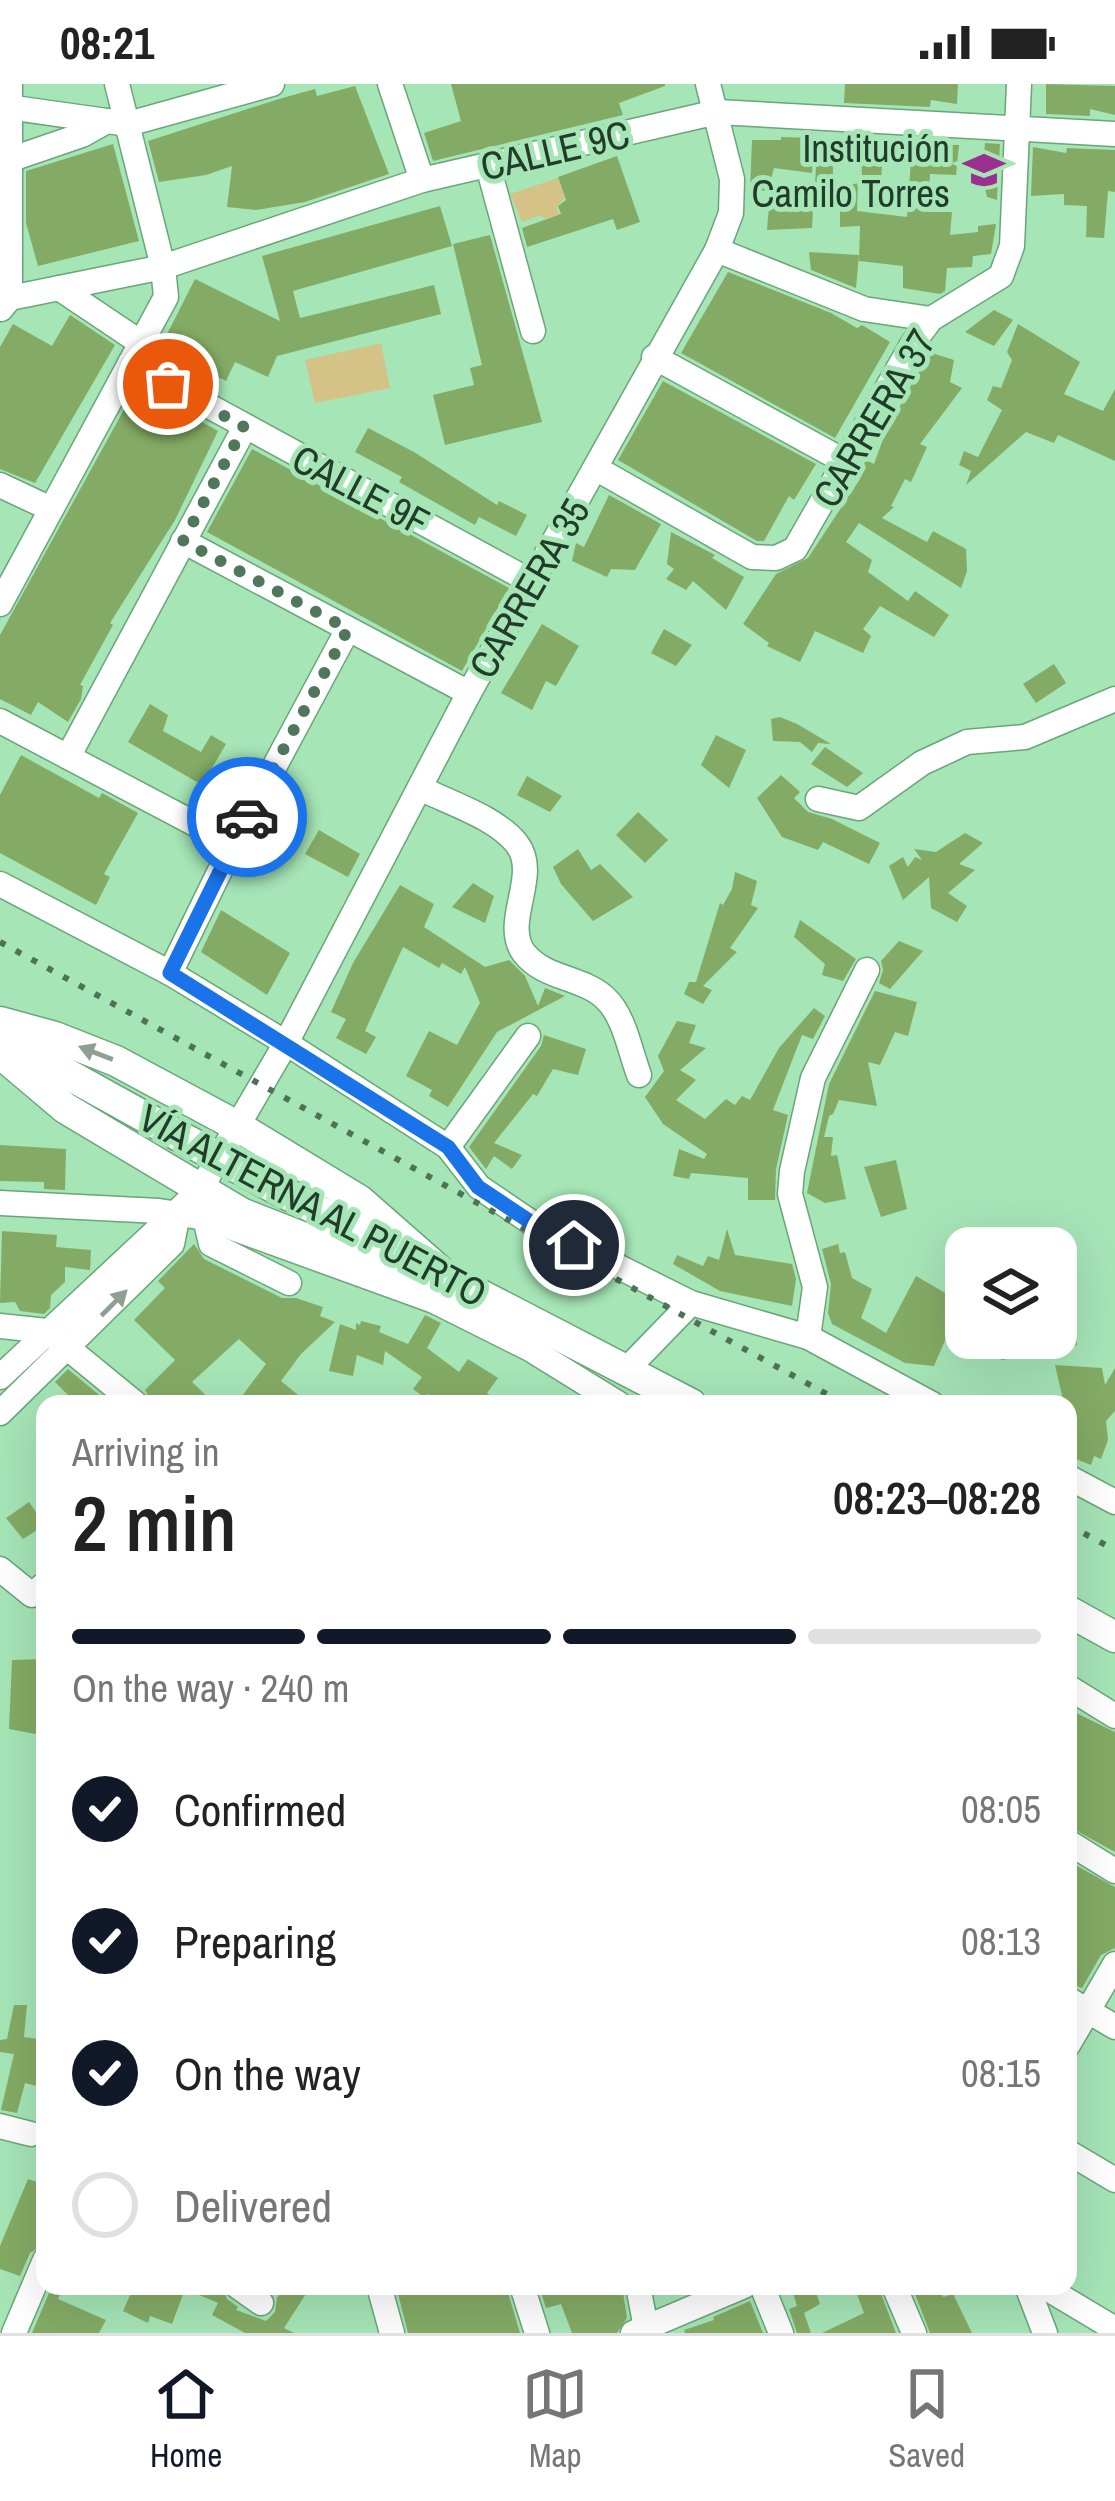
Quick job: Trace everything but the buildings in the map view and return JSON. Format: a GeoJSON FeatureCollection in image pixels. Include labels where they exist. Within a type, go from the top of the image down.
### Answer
{"type":"FeatureCollection","features":[{"type":"Feature","properties":{"kind":"main road"},"geometry":{"type":"LineString","coordinates":[[0,1022],[116,1061],[237,1126],[359,1199],[449,1279]]}},
{"type":"Feature","properties":{"kind":"main road","name":"VÍA ALTERNA AL PUERTO"},"geometry":{"type":"LineString","coordinates":[[0,1037],[273,1187],[675,1395]]}},
{"type":"Feature","properties":{"kind":"main road"},"geometry":{"type":"LineString","coordinates":[[0,1053],[64,1108],[203,1204],[241,1213],[345,1254],[449,1279]]}},
{"type":"Feature","properties":{"kind":"main road"},"geometry":{"type":"LineString","coordinates":[[1077,1616],[1115,1637]]}},
{"type":"Feature","properties":{"kind":"street"},"geometry":{"type":"LineString","coordinates":[[0,604],[166,297],[164,267],[117,123],[117,84]]}},
{"type":"Feature","properties":{"kind":"street"},"geometry":{"type":"LineString","coordinates":[[9,160],[117,123],[272,84]]}},
{"type":"Feature","properties":{"kind":"street"},"geometry":{"type":"LineString","coordinates":[[390,84],[422,180]]}},
{"type":"Feature","properties":{"kind":"street","name":"CARRERA 35"},"geometry":{"type":"LineString","coordinates":[[169,1212],[203,1204],[237,1126],[286,1043],[469,693],[717,250],[731,212],[732,179],[708,84]]}},
{"type":"Feature","properties":{"kind":"street","name":"CARRERA 37"},"geometry":{"type":"LineString","coordinates":[[597,470],[752,556],[776,558],[796,549],[931,319],[1001,277],[1012,246],[1018,84]]}},
{"type":"Feature","properties":{"kind":"street"},"geometry":{"type":"LineString","coordinates":[[5,304],[6,99],[117,123]]}},
{"type":"Feature","properties":{"kind":"street","name":"CALLE 9C"},"geometry":{"type":"LineString","coordinates":[[5,304],[164,267],[422,180],[717,112],[1115,134]]}},
{"type":"Feature","properties":{"kind":"street"},"geometry":{"type":"LineString","coordinates":[[488,166],[533,331]]}},
{"type":"Feature","properties":{"kind":"street"},"geometry":{"type":"LineString","coordinates":[[717,250],[864,309],[931,319]]}},
{"type":"Feature","properties":{"kind":"street","name":"CALLE 9F"},"geometry":{"type":"LineString","coordinates":[[59,288],[135,353],[244,427],[530,581]]}},
{"type":"Feature","properties":{"kind":"street"},"geometry":{"type":"LineString","coordinates":[[654,357],[844,461]]}},
{"type":"Feature","properties":{"kind":"street"},"geometry":{"type":"LineString","coordinates":[[68,757],[244,427]]}},
{"type":"Feature","properties":{"kind":"street"},"geometry":{"type":"LineString","coordinates":[[0,485],[51,508]]}},
{"type":"Feature","properties":{"kind":"street"},"geometry":{"type":"LineString","coordinates":[[183,541],[469,693]]}},
{"type":"Feature","properties":{"kind":"street"},"geometry":{"type":"LineString","coordinates":[[170,973],[348,629]]}},
{"type":"Feature","properties":{"kind":"street"},"geometry":{"type":"LineString","coordinates":[[818,800],[859,808],[922,764],[967,742],[1025,737],[1115,699]]}},
{"type":"Feature","properties":{"kind":"street"},"geometry":{"type":"LineString","coordinates":[[0,721],[233,844]]}},
{"type":"Feature","properties":{"kind":"street"},"geometry":{"type":"LineString","coordinates":[[420,788],[490,824],[518,845],[525,873],[517,928],[522,950],[537,964],[604,996],[615,1011],[639,1075]]}},
{"type":"Feature","properties":{"kind":"street"},"geometry":{"type":"LineString","coordinates":[[0,884],[170,973],[286,1043],[448,1147],[478,1187],[535,1225],[691,1303],[808,1337],[915,1395]]}},
{"type":"Feature","properties":{"kind":"street"},"geometry":{"type":"LineString","coordinates":[[808,1337],[814,1287],[790,1194],[792,1171],[813,1078],[867,970]]}},
{"type":"Feature","properties":{"kind":"street"},"geometry":{"type":"LineString","coordinates":[[448,1147],[528,1036]]}},
{"type":"Feature","properties":{"kind":"street"},"geometry":{"type":"LineString","coordinates":[[0,1203],[169,1212]]}},
{"type":"Feature","properties":{"kind":"street"},"geometry":{"type":"LineString","coordinates":[[203,1204],[208,1240],[216,1248],[289,1283]]}},
{"type":"Feature","properties":{"kind":"street"},"geometry":{"type":"LineString","coordinates":[[203,1204],[434,1301],[530,1349],[604,1395]]}},
{"type":"Feature","properties":{"kind":"street"},"geometry":{"type":"LineString","coordinates":[[0,1377],[169,1212]]}},
{"type":"Feature","properties":{"kind":"street"},"geometry":{"type":"LineString","coordinates":[[0,1413],[172,1244],[169,1212]]}},
{"type":"Feature","properties":{"kind":"street"},"geometry":{"type":"LineString","coordinates":[[627,1369],[691,1303]]}},
{"type":"Feature","properties":{"kind":"street"},"geometry":{"type":"LineString","coordinates":[[0,1326],[46,1331],[125,1395]]}},
{"type":"Feature","properties":{"kind":"street"},"geometry":{"type":"LineString","coordinates":[[1077,1482],[1115,1502]]}},
{"type":"Feature","properties":{"kind":"street"},"geometry":{"type":"LineString","coordinates":[[0,1569],[36,1589]]}},
{"type":"Feature","properties":{"kind":"street"},"geometry":{"type":"LineString","coordinates":[[1077,1693],[1115,1716]]}},
{"type":"Feature","properties":{"kind":"street"},"geometry":{"type":"LineString","coordinates":[[1077,1848],[1115,1871]]}},
{"type":"Feature","properties":{"kind":"street"},"geometry":{"type":"LineString","coordinates":[[1115,1964],[1078,2005],[1115,2027]]}},
{"type":"Feature","properties":{"kind":"street"},"geometry":{"type":"LineString","coordinates":[[0,2126],[31,2134]]}},
{"type":"Feature","properties":{"kind":"street"},"geometry":{"type":"LineString","coordinates":[[1077,2157],[1115,2180]]}},
{"type":"Feature","properties":{"kind":"street"},"geometry":{"type":"LineString","coordinates":[[14,2333],[36,2281]]}},
{"type":"Feature","properties":{"kind":"street"},"geometry":{"type":"LineString","coordinates":[[250,2295],[261,2303]]}},
{"type":"Feature","properties":{"kind":"street"},"geometry":{"type":"LineString","coordinates":[[381,2295],[392,2333]]}},
{"type":"Feature","properties":{"kind":"street"},"geometry":{"type":"LineString","coordinates":[[525,2295],[537,2333]]}},
{"type":"Feature","properties":{"kind":"street"},"geometry":{"type":"LineString","coordinates":[[639,2295],[642,2332],[724,2295]]}},
{"type":"Feature","properties":{"kind":"street"},"geometry":{"type":"LineString","coordinates":[[766,2295],[781,2333]]}},
{"type":"Feature","properties":{"kind":"street"},"geometry":{"type":"LineString","coordinates":[[898,2295],[914,2333]]}},
{"type":"Feature","properties":{"kind":"street"},"geometry":{"type":"LineString","coordinates":[[1030,2295],[1045,2333]]}},
{"type":"Feature","properties":{"kind":"street"},"geometry":{"type":"LineString","coordinates":[[1058,2295],[1115,2330]]}},
{"type":"Feature","properties":{"kind":"shaded area"},"geometry":{"type":"Polygon","coordinates":[[[558,178],[565,198],[556,207],[560,215],[522,222],[510,194],[558,178]]]}},
{"type":"Feature","properties":{"kind":"shaded area"},"geometry":{"type":"Polygon","coordinates":[[[381,343],[390,388],[315,403],[305,360],[381,343]]]}},
{"type":"Feature","properties":{"kind":"railway"},"geometry":{"type":"LineString","coordinates":[[0,942],[829,1395]]}},
{"type":"Feature","properties":{"kind":"railway"},"geometry":{"type":"LineString","coordinates":[[1077,1530],[1115,1550]]}},
{"type":"Feature","properties":{"kind":"way so far"},"geometry":{"type":"LineString","coordinates":[[168,384],[244,427],[183,541],[348,629],[247,817]]}},
{"type":"Feature","properties":{"kind":"place","name":"Institución Camilo Torres"},"geometry":{"type":"Point","coordinates":[984,170]}},
{"type":"Feature","properties":{"kind":"route"},"geometry":{"type":"LineString","coordinates":[[247,817],[170,973],[448,1147],[478,1187],[574,1245]]}}]}
